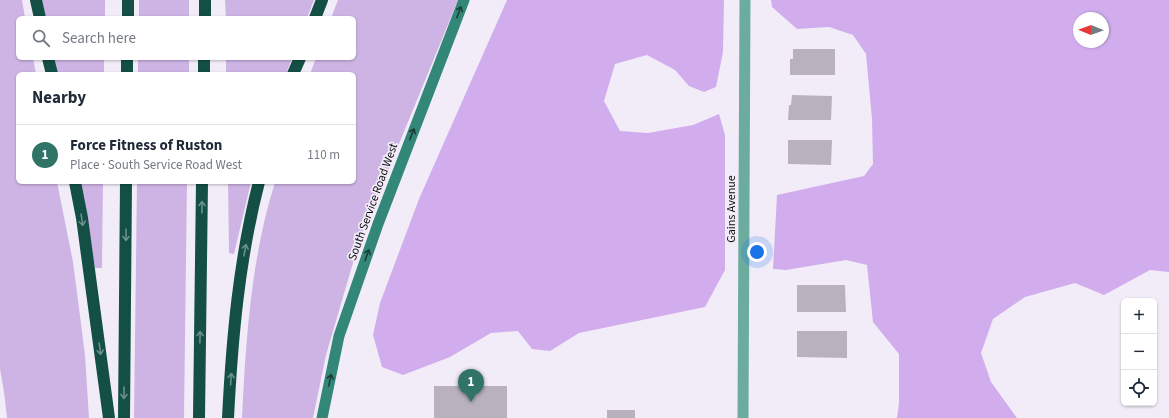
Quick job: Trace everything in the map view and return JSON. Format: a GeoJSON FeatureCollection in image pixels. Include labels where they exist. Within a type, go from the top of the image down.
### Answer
{"type":"FeatureCollection","features":[{"type":"Feature","properties":{"kind":"highway"},"geometry":{"type":"LineString","coordinates":[[36,0],[40,16]]}},
{"type":"Feature","properties":{"kind":"highway"},"geometry":{"type":"LineString","coordinates":[[128,0],[128,16]]}},
{"type":"Feature","properties":{"kind":"highway"},"geometry":{"type":"LineString","coordinates":[[205,0],[205,16]]}},
{"type":"Feature","properties":{"kind":"highway"},"geometry":{"type":"LineString","coordinates":[[316,16],[322,0]]}},
{"type":"Feature","properties":{"kind":"highway"},"geometry":{"type":"LineString","coordinates":[[48,60],[52,72]]}},
{"type":"Feature","properties":{"kind":"highway"},"geometry":{"type":"LineString","coordinates":[[127,60],[127,72]]}},
{"type":"Feature","properties":{"kind":"highway"},"geometry":{"type":"LineString","coordinates":[[204,60],[204,72]]}},
{"type":"Feature","properties":{"kind":"highway"},"geometry":{"type":"LineString","coordinates":[[294,72],[299,60]]}},
{"type":"Feature","properties":{"kind":"highway"},"geometry":{"type":"LineString","coordinates":[[75,184],[82,218],[109,418]]}},
{"type":"Feature","properties":{"kind":"highway"},"geometry":{"type":"LineString","coordinates":[[124,418],[126,184]]}},
{"type":"Feature","properties":{"kind":"highway"},"geometry":{"type":"LineString","coordinates":[[199,418],[202,184]]}},
{"type":"Feature","properties":{"kind":"highway"},"geometry":{"type":"LineString","coordinates":[[228,418],[234,331],[242,263],[258,184]]}},
{"type":"Feature","properties":{"kind":"main road","name":"South Service Road West"},"geometry":{"type":"LineString","coordinates":[[322,418],[339,336],[378,224],[464,0]]}},
{"type":"Feature","properties":{"kind":"street","name":"Gains Avenue"},"geometry":{"type":"LineString","coordinates":[[743,418],[745,0]]}},
{"type":"Feature","properties":{"kind":"shaded area"},"geometry":{"type":"Polygon","coordinates":[[[0,0],[22,0],[25,16],[16,16],[16,60],[33,60],[36,72],[16,72],[16,184],[57,184],[73,262],[85,355],[89,418],[7,418],[0,369],[0,0]]]}},
{"type":"Feature","properties":{"kind":"shaded area"},"geometry":{"type":"Polygon","coordinates":[[[42,0],[105,0],[105,16],[46,16],[42,0]]]}},
{"type":"Feature","properties":{"kind":"shaded area"},"geometry":{"type":"Polygon","coordinates":[[[139,0],[189,0],[189,16],[139,16],[139,0]]]}},
{"type":"Feature","properties":{"kind":"shaded area"},"geometry":{"type":"Polygon","coordinates":[[[225,0],[314,0],[308,16],[226,16],[225,0]]]}},
{"type":"Feature","properties":{"kind":"shaded area"},"geometry":{"type":"Polygon","coordinates":[[[338,0],[458,0],[360,239],[326,355],[313,418],[242,418],[245,358],[255,269],[260,240],[274,184],[356,184],[356,72],[311,72],[315,60],[356,60],[356,16],[332,16],[338,0]]]}},
{"type":"Feature","properties":{"kind":"shaded area"},"geometry":{"type":"Polygon","coordinates":[[[507,0],[724,0],[723,52],[716,87],[704,92],[689,86],[675,70],[647,55],[615,64],[604,101],[620,131],[648,133],[693,125],[719,114],[725,135],[725,270],[705,307],[579,333],[550,351],[532,349],[518,331],[491,333],[450,357],[403,375],[382,367],[373,335],[380,303],[419,199],[507,0]]]}},
{"type":"Feature","properties":{"kind":"shaded area"},"geometry":{"type":"Polygon","coordinates":[[[771,0],[1169,0],[1169,272],[1150,270],[1104,295],[1075,283],[1025,297],[993,319],[981,353],[991,382],[1017,418],[897,418],[899,403],[899,354],[873,322],[867,265],[846,260],[786,270],[773,269],[777,195],[864,176],[873,164],[872,119],[866,54],[853,35],[829,27],[797,29],[772,7],[771,0]]]}},
{"type":"Feature","properties":{"kind":"shaded area"},"geometry":{"type":"Polygon","coordinates":[[[54,60],[104,60],[104,72],[57,72],[54,60]]]}},
{"type":"Feature","properties":{"kind":"shaded area"},"geometry":{"type":"Polygon","coordinates":[[[138,60],[189,60],[189,72],[138,72],[138,60]]]}},
{"type":"Feature","properties":{"kind":"shaded area"},"geometry":{"type":"Polygon","coordinates":[[[226,60],[291,60],[287,72],[226,72],[226,60]]]}},
{"type":"Feature","properties":{"kind":"shaded area"},"geometry":{"type":"Polygon","coordinates":[[[78,184],[103,184],[102,268],[95,268],[78,184]]]}},
{"type":"Feature","properties":{"kind":"shaded area"},"geometry":{"type":"Polygon","coordinates":[[[137,184],[187,184],[184,418],[134,418],[137,184]]]}},
{"type":"Feature","properties":{"kind":"shaded area"},"geometry":{"type":"Polygon","coordinates":[[[228,184],[251,184],[234,254],[229,253],[228,184]]]}},
{"type":"Feature","properties":{"kind":"building"},"geometry":{"type":"Polygon","coordinates":[[[793,49],[835,49],[835,75],[790,75],[790,59],[793,59],[793,49]]]}},
{"type":"Feature","properties":{"kind":"building"},"geometry":{"type":"Polygon","coordinates":[[[792,95],[832,96],[831,120],[788,120],[789,105],[791,105],[792,95]]]}},
{"type":"Feature","properties":{"kind":"building"},"geometry":{"type":"Polygon","coordinates":[[[788,140],[832,140],[831,165],[788,164],[788,140]]]}},
{"type":"Feature","properties":{"kind":"building"},"geometry":{"type":"Polygon","coordinates":[[[797,285],[845,285],[846,312],[797,312],[797,285]]]}},
{"type":"Feature","properties":{"kind":"building"},"geometry":{"type":"Polygon","coordinates":[[[797,331],[847,331],[847,358],[797,357],[797,331]]]}},
{"type":"Feature","properties":{"kind":"building"},"geometry":{"type":"Polygon","coordinates":[[[434,386],[507,386],[507,418],[434,418],[434,386]]]}},
{"type":"Feature","properties":{"kind":"building"},"geometry":{"type":"Polygon","coordinates":[[[607,410],[635,410],[635,418],[607,418],[607,410]]]}},
{"type":"Feature","properties":{"kind":"place","name":"Force Fitness of Ruston"},"geometry":{"type":"Point","coordinates":[471,402]}}]}
